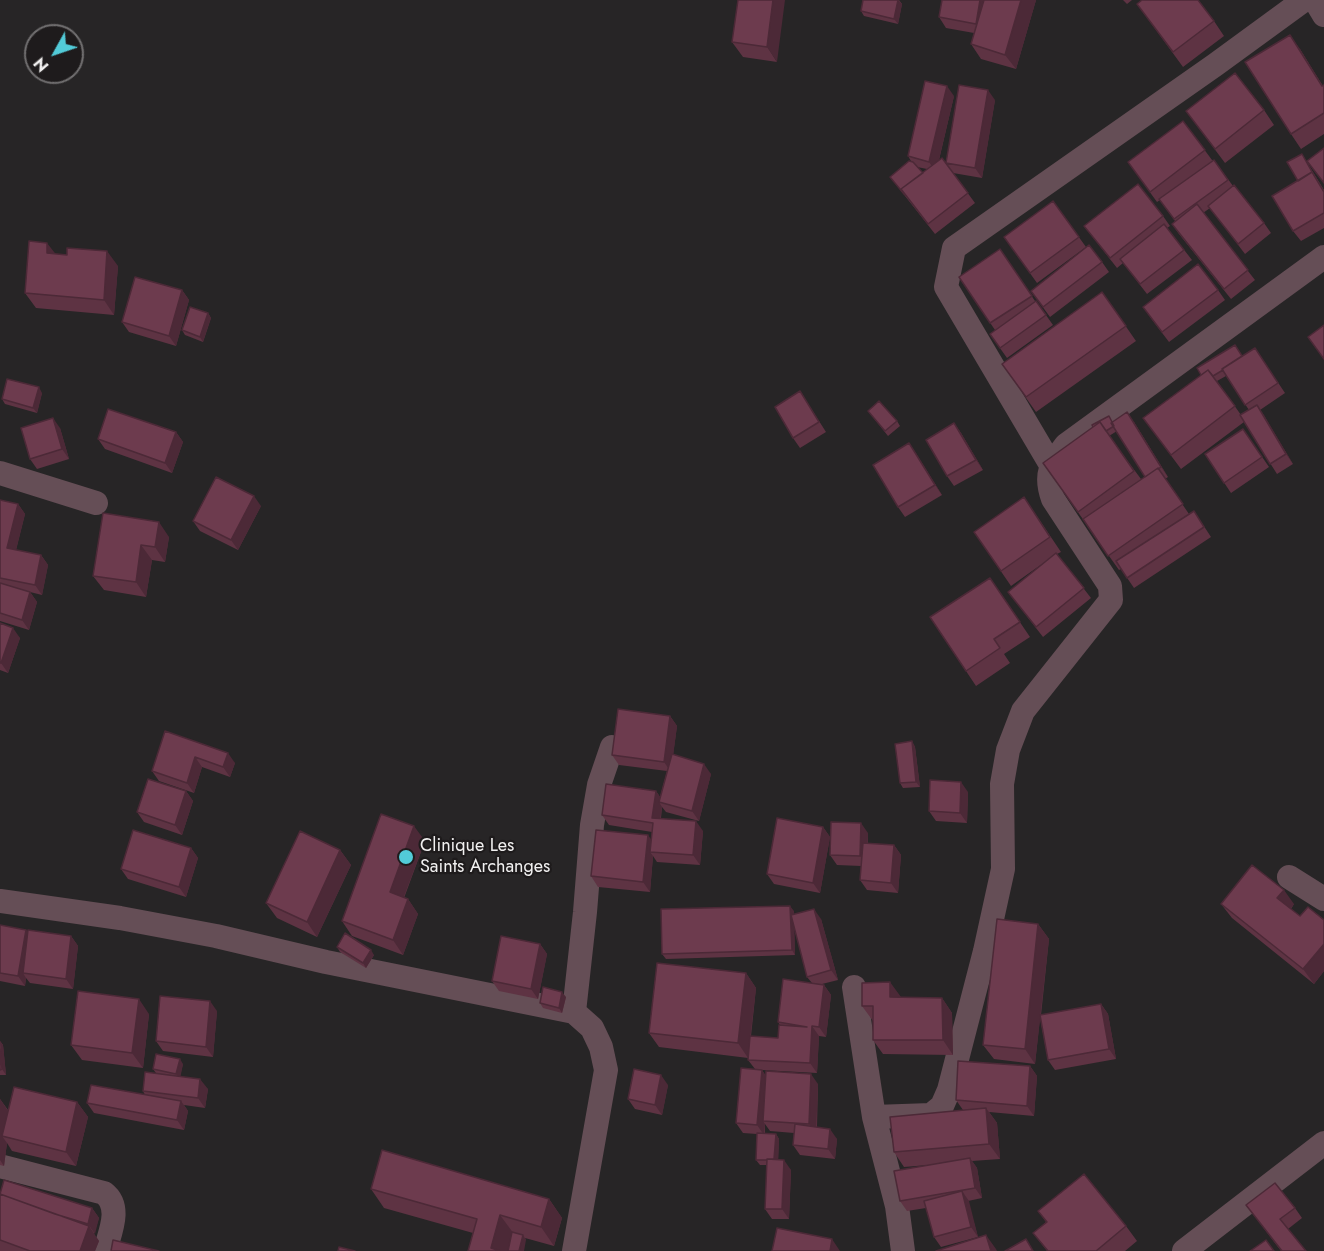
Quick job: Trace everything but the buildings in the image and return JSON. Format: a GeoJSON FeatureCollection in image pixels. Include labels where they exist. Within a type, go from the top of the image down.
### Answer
{"type":"FeatureCollection","features":[{"type":"Feature","properties":{"kind":"street"},"geometry":{"type":"LineString","coordinates":[[1051,465],[946,287],[954,248],[1304,0]]}},
{"type":"Feature","properties":{"kind":"street"},"geometry":{"type":"LineString","coordinates":[[1315,0],[1324,15]]}},
{"type":"Feature","properties":{"kind":"street"},"geometry":{"type":"LineString","coordinates":[[874,1118],[932,1115],[942,1106],[949,1090],[1003,869],[1002,784],[1008,750],[1023,711],[1111,600],[1110,586],[1053,499],[1048,485],[1051,465],[1066,445],[1324,257]]}},
{"type":"Feature","properties":{"kind":"street"},"geometry":{"type":"LineString","coordinates":[[0,473],[96,503]]}},
{"type":"Feature","properties":{"kind":"street"},"geometry":{"type":"LineString","coordinates":[[574,1012],[592,825],[599,784],[612,747]]}},
{"type":"Feature","properties":{"kind":"street"},"geometry":{"type":"LineString","coordinates":[[1289,877],[1324,899]]}},
{"type":"Feature","properties":{"kind":"street"},"geometry":{"type":"LineString","coordinates":[[0,901],[120,918],[216,936],[326,962],[574,1012],[592,1028],[601,1047],[606,1070],[574,1251]]}},
{"type":"Feature","properties":{"kind":"street"},"geometry":{"type":"LineString","coordinates":[[854,987],[874,1118],[897,1206],[903,1251]]}},
{"type":"Feature","properties":{"kind":"street"},"geometry":{"type":"LineString","coordinates":[[1184,1251],[1324,1143]]}},
{"type":"Feature","properties":{"kind":"street"},"geometry":{"type":"LineString","coordinates":[[0,1166],[104,1193],[110,1198],[115,1212],[105,1251]]}},
{"type":"Feature","properties":{"kind":"place","name":"Clinique Les Saints Archanges"},"geometry":{"type":"Point","coordinates":[406,857]}}]}
